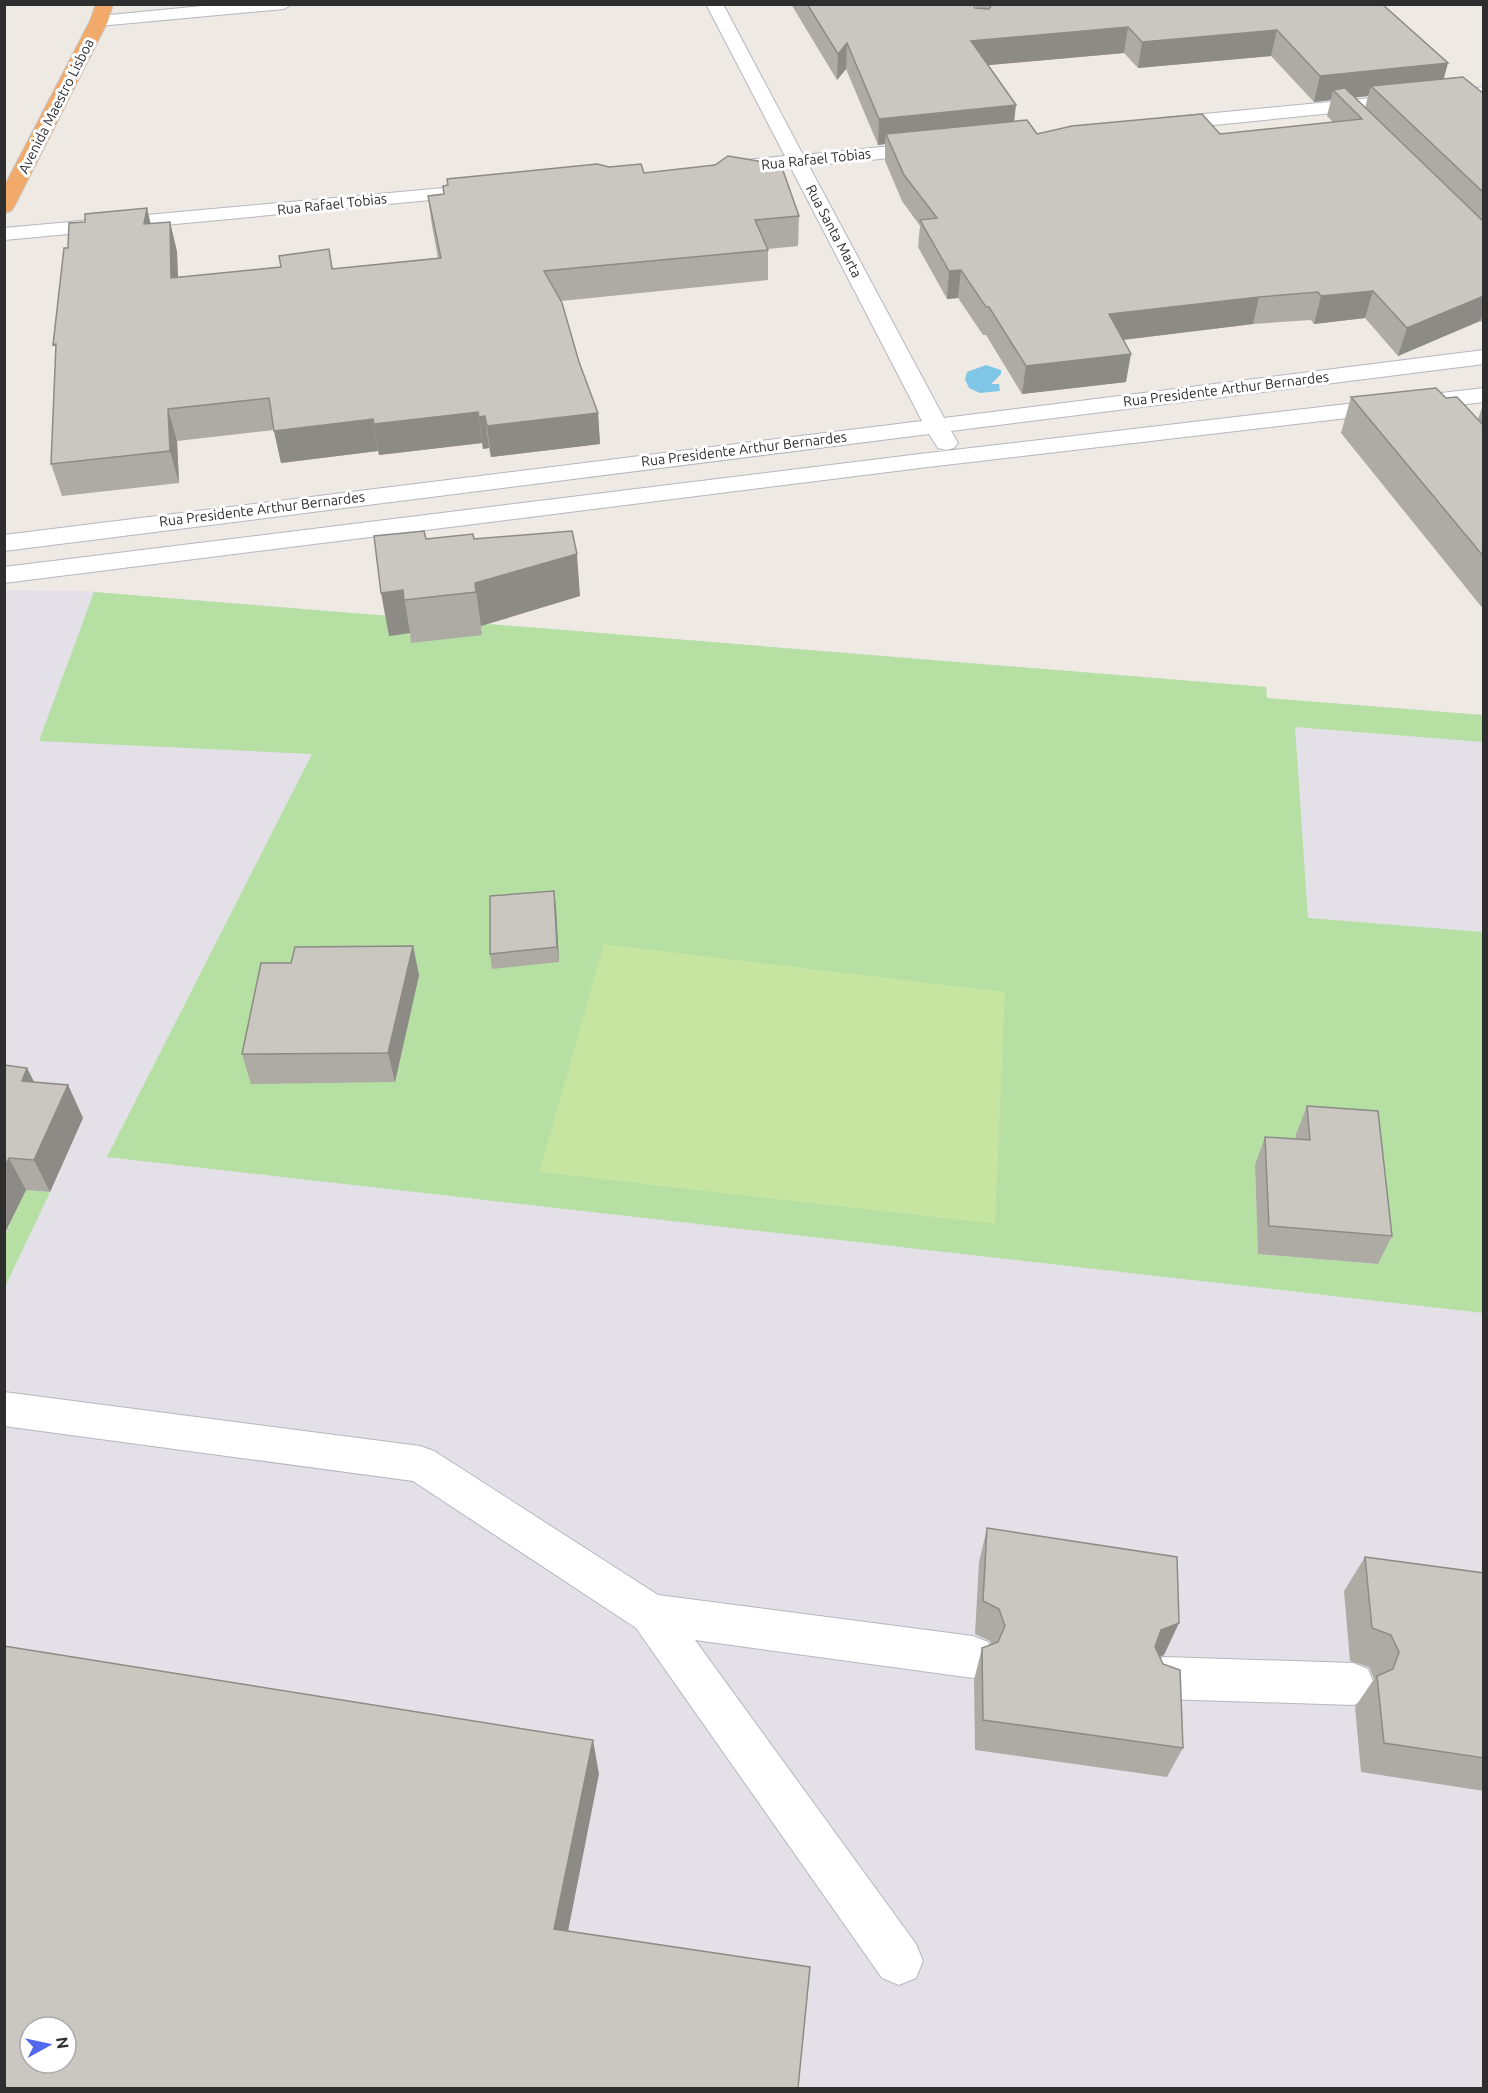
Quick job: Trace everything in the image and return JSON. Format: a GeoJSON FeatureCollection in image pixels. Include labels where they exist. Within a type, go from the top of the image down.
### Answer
{"type":"FeatureCollection","features":[{"type":"Feature","properties":{"kind":"highway","name":"Avenida Maestro Lisboa"},"geometry":{"type":"LineString","coordinates":[[4,207],[102,13]]}},
{"type":"Feature","properties":{"kind":"street"},"geometry":{"type":"LineString","coordinates":[[102,13],[284,4]]}},
{"type":"Feature","properties":{"kind":"street","name":"Rua Santa Marta"},"geometry":{"type":"LineString","coordinates":[[714,4],[955,458]]}},
{"type":"Feature","properties":{"kind":"street"},"geometry":{"type":"LineString","coordinates":[[1141,126],[1484,92]]}},
{"type":"Feature","properties":{"kind":"street"},"geometry":{"type":"LineString","coordinates":[[1343,105],[1357,121]]}},
{"type":"Feature","properties":{"kind":"street","name":"Rua Rafael Tobias"},"geometry":{"type":"LineString","coordinates":[[703,170],[951,145]]}},
{"type":"Feature","properties":{"kind":"street","name":"Rua Rafael Tobias"},"geometry":{"type":"LineString","coordinates":[[4,234],[502,188]]}},
{"type":"Feature","properties":{"kind":"street","name":"Rua Presidente Arthur Bernardes"},"geometry":{"type":"LineString","coordinates":[[4,543],[464,483],[1484,357]]}},
{"type":"Feature","properties":{"kind":"street"},"geometry":{"type":"LineString","coordinates":[[1404,367],[1455,425]]}},
{"type":"Feature","properties":{"kind":"street"},"geometry":{"type":"LineString","coordinates":[[4,576],[471,517],[1484,395]]}},
{"type":"Feature","properties":{"kind":"street"},"geometry":{"type":"LineString","coordinates":[[464,483],[471,517]]}},
{"type":"Feature","properties":{"kind":"street"},"geometry":{"type":"LineString","coordinates":[[4,1409],[420,1464],[651,1614],[899,1961]]}},
{"type":"Feature","properties":{"kind":"street"},"geometry":{"type":"LineString","coordinates":[[651,1614],[973,1657]]}},
{"type":"Feature","properties":{"kind":"street"},"geometry":{"type":"LineString","coordinates":[[1164,1678],[1353,1684]]}},
{"type":"Feature","properties":{"kind":"shaded area"},"geometry":{"type":"Polygon","coordinates":[[[5,590],[83,591],[1266,687],[1267,698],[1483,715],[1483,2088],[5,2088],[5,590]]]}},
{"type":"Feature","properties":{"kind":"green space"},"geometry":{"type":"Polygon","coordinates":[[[94,592],[1266,687],[1267,698],[1483,715],[1483,742],[1295,727],[1308,918],[1483,932],[1483,1313],[107,1157],[312,754],[39,741],[94,592]],[[1296,1135],[1298,1169],[1255,1166],[1258,1254],[1378,1264],[1296,1135]]]}},
{"type":"Feature","properties":{"kind":"green space"},"geometry":{"type":"Polygon","coordinates":[[[604,944],[1005,992],[995,1224],[539,1172],[604,944]]]}},
{"type":"Feature","properties":{"kind":"green space"},"geometry":{"type":"Polygon","coordinates":[[[26,1190],[50,1192],[5,1287],[5,1235],[26,1190]]]}},
{"type":"Feature","properties":{"kind":"water"},"geometry":{"type":"Polygon","coordinates":[[[986,365],[1001,370],[1001,374],[991,384],[999,384],[1000,391],[980,393],[969,388],[965,379],[967,372],[986,365]]]}},
{"type":"Feature","properties":{"kind":"building"},"geometry":{"type":"Polygon","coordinates":[[[807,4],[973,4],[975,8],[989,9],[992,4],[1382,4],[1448,63],[1320,76],[1277,30],[1142,42],[1128,27],[971,41],[1016,105],[879,119],[847,43],[838,54],[807,4]]]}},
{"type":"Feature","properties":{"kind":"building"},"geometry":{"type":"Polygon","coordinates":[[[1463,77],[1484,94],[1484,193],[1371,86],[1463,77]]]}},
{"type":"Feature","properties":{"kind":"building"},"geometry":{"type":"Polygon","coordinates":[[[1345,88],[1484,222],[1484,296],[1407,328],[1373,291],[1321,296],[1318,292],[1259,297],[1109,314],[1131,354],[1026,366],[989,307],[986,307],[961,270],[949,271],[920,220],[937,218],[904,175],[886,134],[1027,120],[1037,134],[1072,126],[1202,114],[1220,134],[1362,119],[1333,90],[1345,88]]]}},
{"type":"Feature","properties":{"kind":"building"},"geometry":{"type":"Polygon","coordinates":[[[728,156],[781,165],[799,216],[755,220],[768,250],[544,271],[562,303],[579,362],[598,413],[487,426],[485,416],[479,417],[478,412],[374,424],[373,419],[274,431],[269,398],[168,409],[170,451],[51,464],[56,344],[53,345],[64,248],[68,248],[69,223],[85,222],[85,214],[147,208],[144,224],[170,222],[171,278],[281,267],[279,256],[329,249],[332,269],[441,258],[428,196],[444,194],[443,186],[448,185],[447,179],[597,164],[609,167],[641,164],[644,173],[715,165],[728,156]]]}},
{"type":"Feature","properties":{"kind":"building"},"geometry":{"type":"Polygon","coordinates":[[[1436,388],[1446,398],[1457,397],[1484,426],[1484,557],[1351,397],[1436,388]]]}},
{"type":"Feature","properties":{"kind":"building"},"geometry":{"type":"Polygon","coordinates":[[[424,531],[426,539],[473,534],[474,539],[572,531],[577,554],[475,583],[476,592],[404,600],[403,590],[381,593],[374,536],[424,531]]]}},
{"type":"Feature","properties":{"kind":"building"},"geometry":{"type":"Polygon","coordinates":[[[554,891],[557,947],[490,954],[490,896],[554,891]]]}},
{"type":"Feature","properties":{"kind":"building"},"geometry":{"type":"Polygon","coordinates":[[[413,946],[388,1053],[242,1054],[261,963],[291,963],[295,947],[413,946]]]}},
{"type":"Feature","properties":{"kind":"building"},"geometry":{"type":"Polygon","coordinates":[[[4,1065],[27,1068],[22,1081],[68,1085],[34,1160],[9,1158],[4,1167],[4,1065]]]}},
{"type":"Feature","properties":{"kind":"building"},"geometry":{"type":"Polygon","coordinates":[[[1307,1106],[1378,1111],[1392,1236],[1269,1226],[1265,1137],[1310,1140],[1307,1106]]]}},
{"type":"Feature","properties":{"kind":"building"},"geometry":{"type":"Polygon","coordinates":[[[987,1528],[1177,1557],[1179,1623],[1161,1630],[1155,1647],[1163,1664],[1180,1670],[1183,1748],[983,1720],[982,1648],[998,1642],[1005,1626],[999,1609],[983,1601],[987,1528]]]}},
{"type":"Feature","properties":{"kind":"building"},"geometry":{"type":"Polygon","coordinates":[[[1365,1557],[1484,1573],[1484,1758],[1384,1743],[1377,1676],[1393,1669],[1399,1652],[1391,1635],[1372,1628],[1365,1557]]]}},
{"type":"Feature","properties":{"kind":"building"},"geometry":{"type":"Polygon","coordinates":[[[4,1646],[593,1740],[554,1929],[810,1967],[798,2088],[4,2088],[4,1646]]]}}]}
